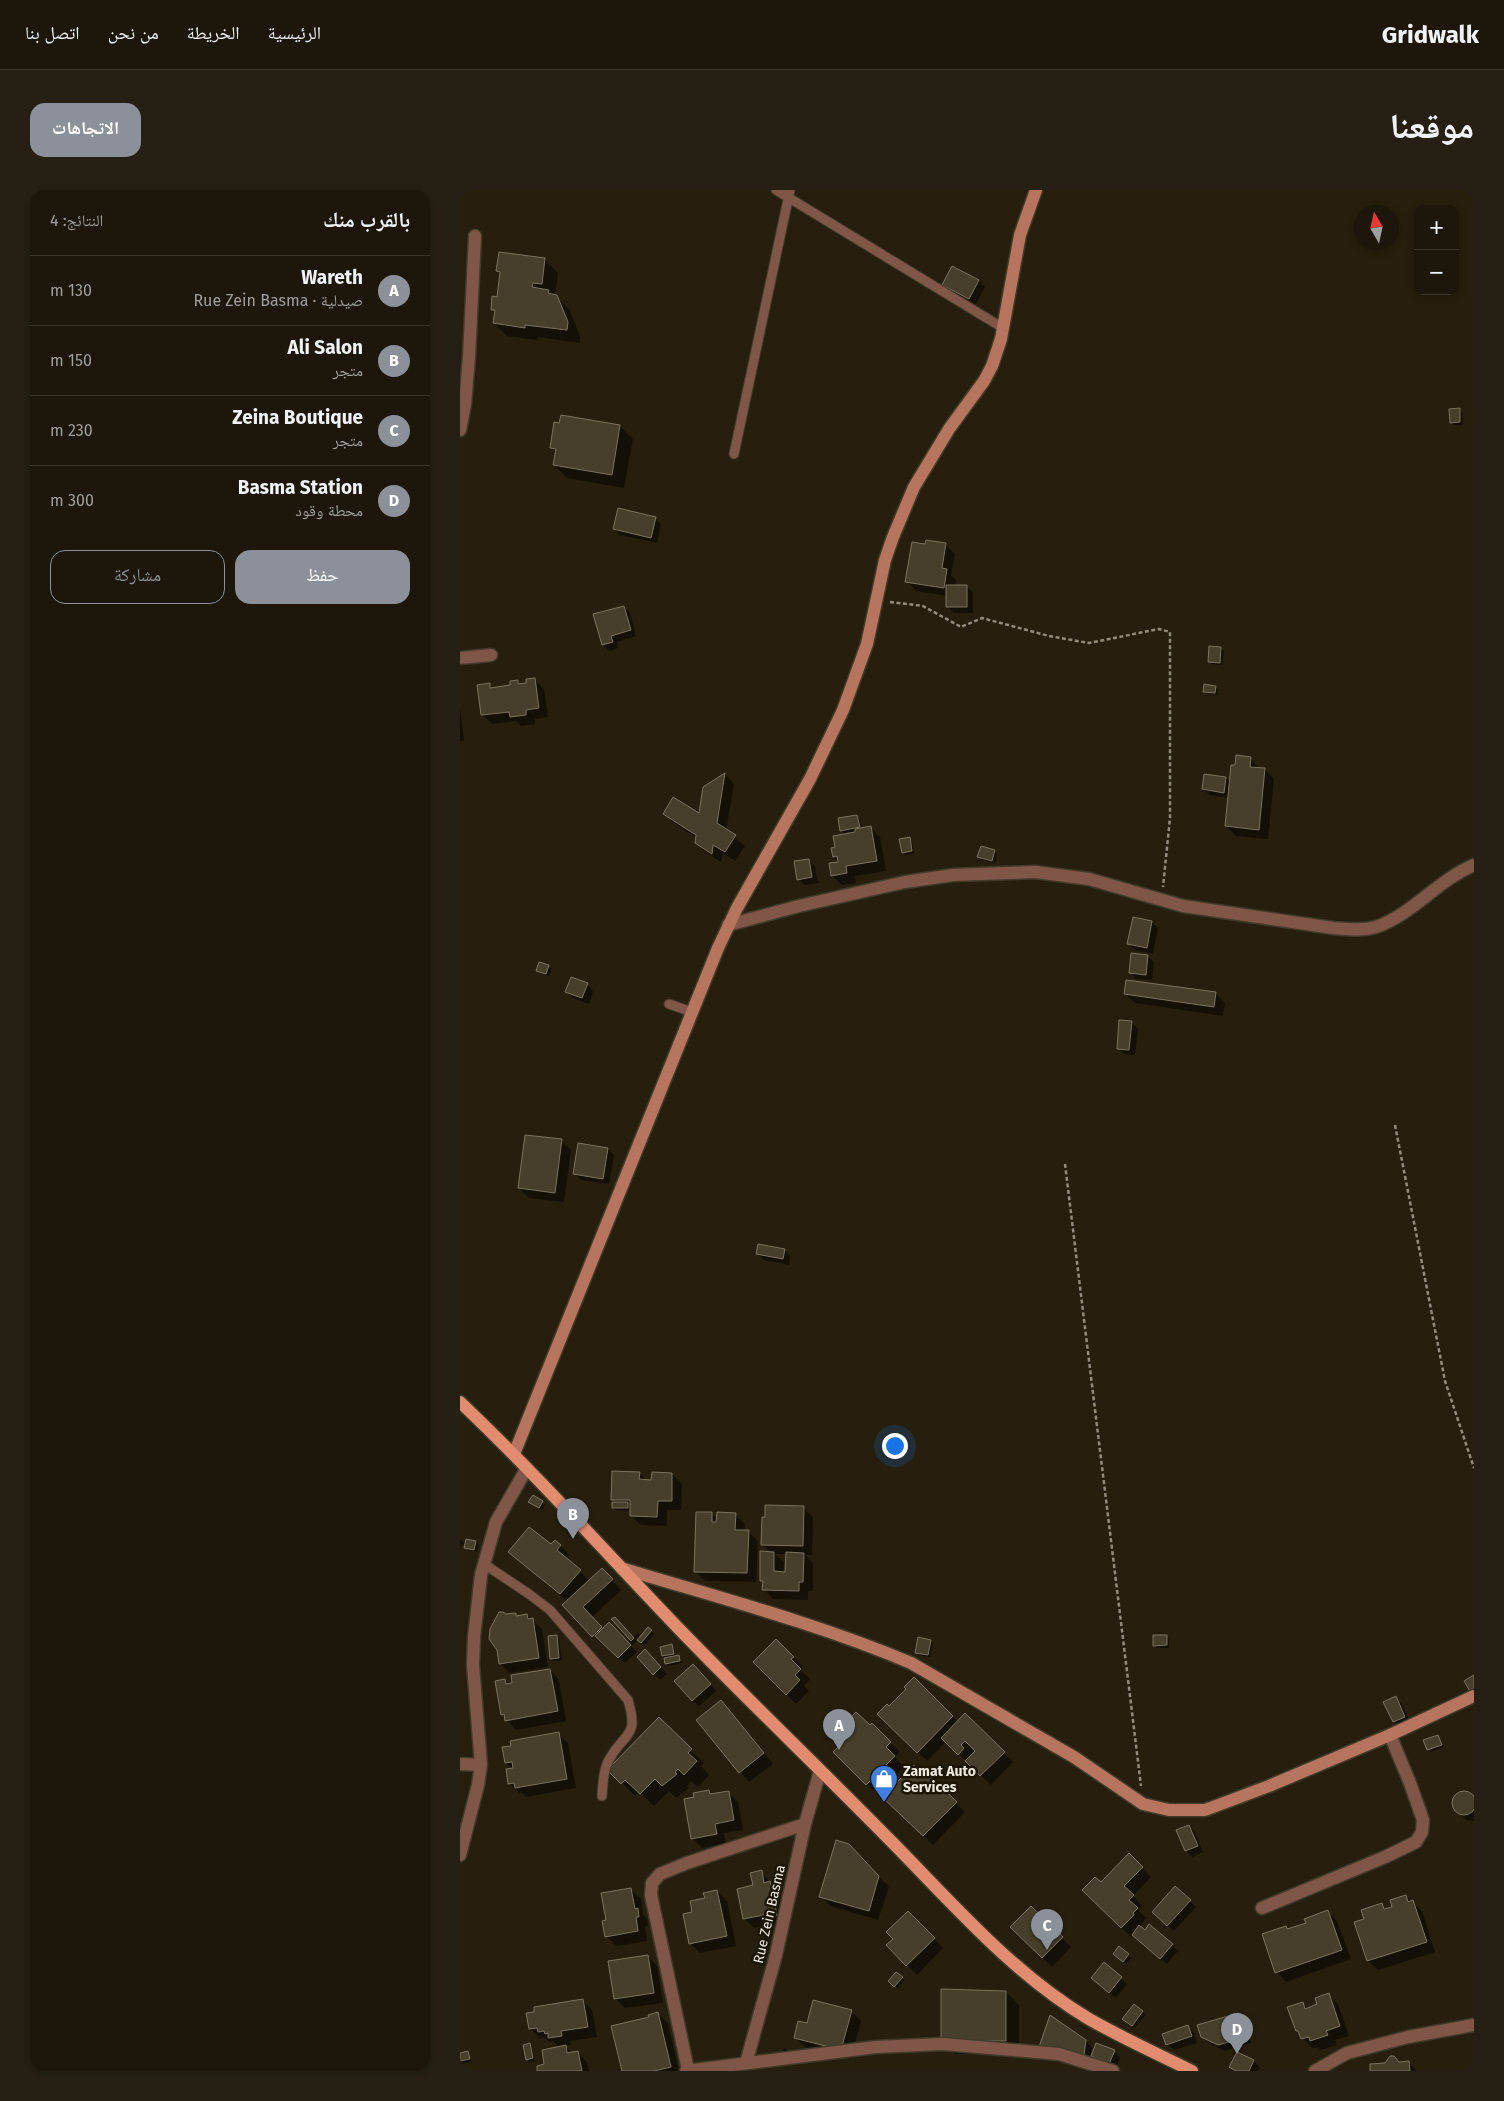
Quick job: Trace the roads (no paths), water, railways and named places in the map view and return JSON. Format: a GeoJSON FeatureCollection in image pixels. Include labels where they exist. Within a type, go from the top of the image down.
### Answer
{"type":"FeatureCollection","features":[{"type":"Feature","properties":{"kind":"main road"},"geometry":{"type":"LineString","coordinates":[[460,1402],[514,1454],[681,1630],[820,1771],[887,1836],[977,1929],[1015,1964],[1088,2019],[1192,2071]]}},
{"type":"Feature","properties":{"kind":"street"},"geometry":{"type":"LineString","coordinates":[[514,1454],[728,926],[810,778],[843,710],[864,652],[893,537],[914,487],[949,429],[988,374],[997,353],[1020,235],[1036,190]]}},
{"type":"Feature","properties":{"kind":"street"},"geometry":{"type":"LineString","coordinates":[[460,430],[465,404],[469,357],[475,236]]}},
{"type":"Feature","properties":{"kind":"street"},"geometry":{"type":"LineString","coordinates":[[460,658],[491,655]]}},
{"type":"Feature","properties":{"kind":"street"},"geometry":{"type":"LineString","coordinates":[[728,926],[799,906],[905,882],[953,875],[1035,872],[1089,879],[1183,906],[1356,930],[1375,927],[1405,913],[1454,875],[1474,865]]}},
{"type":"Feature","properties":{"kind":"street"},"geometry":{"type":"LineString","coordinates":[[460,1855],[478,1785],[481,1765],[474,1689],[474,1637],[484,1564],[496,1522],[527,1468]]}},
{"type":"Feature","properties":{"kind":"street"},"geometry":{"type":"LineString","coordinates":[[624,1569],[749,1607],[884,1652],[910,1663],[1074,1757],[1143,1804],[1169,1810],[1205,1810],[1269,1786],[1390,1735],[1474,1696]]}},
{"type":"Feature","properties":{"kind":"street"},"geometry":{"type":"LineString","coordinates":[[1262,1908],[1416,1842],[1422,1832],[1423,1820],[1390,1735]]}},
{"type":"Feature","properties":{"kind":"street"},"geometry":{"type":"LineString","coordinates":[[460,1764],[481,1765]]}},
{"type":"Feature","properties":{"kind":"street","name":"Rue Zein Basma"},"geometry":{"type":"LineString","coordinates":[[741,2066],[776,1955],[805,1824],[820,1771]]}},
{"type":"Feature","properties":{"kind":"street"},"geometry":{"type":"LineString","coordinates":[[805,1824],[687,1863],[660,1874],[652,1883],[651,1895],[687,2071],[741,2066],[876,2048],[943,2044],[1059,2054],[1113,2071]]}},
{"type":"Feature","properties":{"kind":"street"},"geometry":{"type":"LineString","coordinates":[[1315,2071],[1347,2053],[1408,2037],[1474,2025]]}},
{"type":"Feature","properties":{"kind":"lane"},"geometry":{"type":"LineString","coordinates":[[776,190],[790,194],[1003,328]]}},
{"type":"Feature","properties":{"kind":"lane"},"geometry":{"type":"LineString","coordinates":[[734,454],[790,194]]}},
{"type":"Feature","properties":{"kind":"lane"},"geometry":{"type":"LineString","coordinates":[[669,1004],[692,1012]]}},
{"type":"Feature","properties":{"kind":"lane"},"geometry":{"type":"LineString","coordinates":[[484,1564],[530,1594],[550,1610],[628,1700],[632,1714],[631,1732],[609,1759],[604,1777],[602,1796]]}},
{"type":"Feature","properties":{"kind":"place","name":"Ali Salon"},"geometry":{"type":"Point","coordinates":[573,1539]}},
{"type":"Feature","properties":{"kind":"place","name":"Wareth"},"geometry":{"type":"Point","coordinates":[839,1750]}},
{"type":"Feature","properties":{"kind":"place","name":"Zamat Auto Services"},"geometry":{"type":"Point","coordinates":[884,1803]}},
{"type":"Feature","properties":{"kind":"place","name":"Zeina Boutique"},"geometry":{"type":"Point","coordinates":[1047,1950]}},
{"type":"Feature","properties":{"kind":"place","name":"Basma Station"},"geometry":{"type":"Point","coordinates":[1237,2054]}}]}
